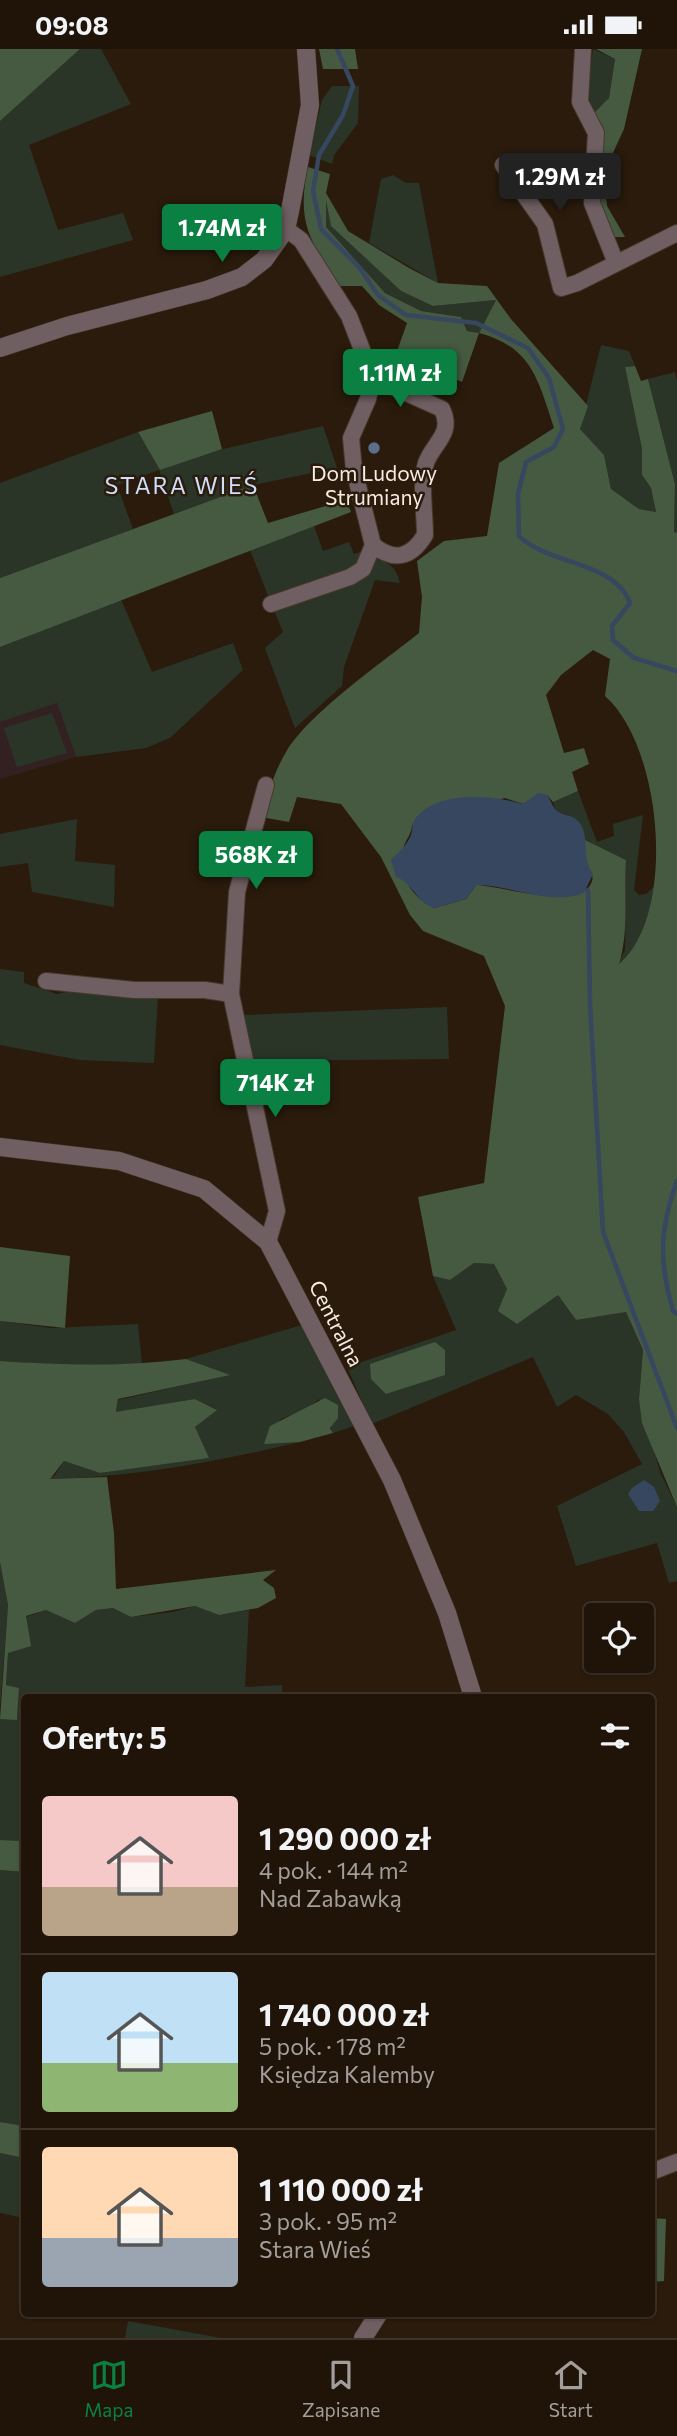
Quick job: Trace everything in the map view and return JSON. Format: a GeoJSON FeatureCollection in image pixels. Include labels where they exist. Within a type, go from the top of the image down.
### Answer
{"type":"FeatureCollection","features":[{"type":"Feature","properties":{"kind":"street"},"geometry":{"type":"LineString","coordinates":[[0,348],[228,282],[264,260],[286,229],[310,105],[306,49]]}},
{"type":"Feature","properties":{"kind":"street"},"geometry":{"type":"LineString","coordinates":[[583,49],[580,102],[596,133],[592,203],[616,263]]}},
{"type":"Feature","properties":{"kind":"street"},"geometry":{"type":"LineString","coordinates":[[503,165],[545,224],[561,288],[677,233]]}},
{"type":"Feature","properties":{"kind":"street"},"geometry":{"type":"LineString","coordinates":[[271,604],[351,577],[363,569],[373,545],[354,470],[351,438],[368,399],[373,378],[349,316],[301,240],[286,229]]}},
{"type":"Feature","properties":{"kind":"street"},"geometry":{"type":"LineString","coordinates":[[373,378],[442,409],[446,424],[438,447],[426,463],[425,535],[413,551],[398,558],[383,553],[373,545]]}},
{"type":"Feature","properties":{"kind":"street"},"geometry":{"type":"LineString","coordinates":[[266,785],[237,892],[231,994],[277,1211],[268,1242]]}},
{"type":"Feature","properties":{"kind":"street"},"geometry":{"type":"LineString","coordinates":[[46,981],[134,990],[205,990],[231,994]]}},
{"type":"Feature","properties":{"kind":"street","name":"Centralna"},"geometry":{"type":"LineString","coordinates":[[0,1147],[119,1161],[204,1189],[268,1242],[392,1481],[447,1613],[472,1694]]}},
{"type":"Feature","properties":{"kind":"street"},"geometry":{"type":"LineString","coordinates":[[655,2170],[677,2162]]}},
{"type":"Feature","properties":{"kind":"street"},"geometry":{"type":"LineString","coordinates":[[363,2338],[376,2317]]}},
{"type":"Feature","properties":{"kind":"shaded area"},"geometry":{"type":"Polygon","coordinates":[[[57,703],[76,757],[0,779],[0,722],[57,703]]]}},
{"type":"Feature","properties":{"kind":"green space"},"geometry":{"type":"Polygon","coordinates":[[[0,49],[80,49],[0,121],[0,49]]]}},
{"type":"Feature","properties":{"kind":"green space"},"geometry":{"type":"Polygon","coordinates":[[[80,49],[101,49],[131,104],[29,145],[58,230],[123,213],[133,240],[0,277],[0,121],[80,49]]]}},
{"type":"Feature","properties":{"kind":"green space"},"geometry":{"type":"Polygon","coordinates":[[[319,49],[355,49],[358,69],[323,69],[319,49]]]}},
{"type":"Feature","properties":{"kind":"green space"},"geometry":{"type":"Polygon","coordinates":[[[593,49],[615,59],[609,98],[593,114],[586,98],[593,49]]]}},
{"type":"Feature","properties":{"kind":"green space"},"geometry":{"type":"Polygon","coordinates":[[[596,49],[642,49],[624,129],[604,172],[607,206],[625,237],[612,237],[599,210],[593,114],[609,98],[615,59],[596,49]]]}},
{"type":"Feature","properties":{"kind":"green space"},"geometry":{"type":"Polygon","coordinates":[[[332,86],[359,86],[358,123],[334,155],[332,164],[309,155],[322,100],[332,86]]]}},
{"type":"Feature","properties":{"kind":"green space"},"geometry":{"type":"Polygon","coordinates":[[[308,167],[330,174],[326,193],[348,231],[438,283],[487,286],[511,319],[588,406],[580,429],[604,455],[611,489],[639,509],[656,512],[651,488],[642,475],[642,449],[625,367],[635,366],[641,381],[648,379],[675,484],[674,532],[677,533],[677,1507],[642,1423],[639,1399],[643,1350],[626,1312],[576,1320],[558,1295],[517,1324],[498,1311],[507,1289],[494,1264],[474,1263],[450,1280],[433,1276],[418,1197],[484,1183],[505,1006],[484,956],[423,931],[410,915],[381,857],[341,804],[297,797],[289,822],[261,817],[278,767],[297,737],[329,705],[419,633],[422,597],[417,561],[444,541],[487,536],[499,463],[554,428],[530,368],[511,347],[497,339],[479,333],[462,382],[396,354],[407,323],[379,305],[362,286],[339,286],[308,230],[304,203],[308,167]],[[326,200],[326,227],[385,293],[421,311],[461,317],[467,331],[479,333],[496,300],[433,306],[401,291],[331,226],[326,200]],[[593,650],[561,675],[546,695],[564,753],[584,748],[589,764],[572,772],[578,791],[553,802],[547,795],[523,804],[505,798],[412,825],[402,860],[408,885],[419,898],[434,908],[466,899],[476,885],[539,895],[573,895],[585,890],[592,881],[584,857],[585,840],[626,860],[625,927],[619,964],[637,941],[649,909],[655,872],[656,831],[650,791],[640,753],[625,720],[605,696],[610,659],[593,650]]]}},
{"type":"Feature","properties":{"kind":"green space"},"geometry":{"type":"Polygon","coordinates":[[[393,175],[406,183],[419,183],[438,283],[369,243],[381,179],[393,175]]]}},
{"type":"Feature","properties":{"kind":"green space"},"geometry":{"type":"Polygon","coordinates":[[[326,193],[331,226],[401,291],[433,306],[496,300],[479,333],[467,331],[461,317],[421,311],[385,293],[326,227],[326,193]]]}},
{"type":"Feature","properties":{"kind":"green space"},"geometry":{"type":"Polygon","coordinates":[[[601,345],[629,351],[635,366],[625,367],[642,449],[642,475],[651,488],[656,512],[639,509],[611,489],[604,455],[580,429],[601,345]]]}},
{"type":"Feature","properties":{"kind":"green space"},"geometry":{"type":"Polygon","coordinates":[[[675,372],[677,533],[674,533],[675,484],[648,379],[675,372]]]}},
{"type":"Feature","properties":{"kind":"green space"},"geometry":{"type":"Polygon","coordinates":[[[212,411],[222,449],[160,470],[138,432],[212,411]]]}},
{"type":"Feature","properties":{"kind":"green space"},"geometry":{"type":"Polygon","coordinates":[[[323,426],[337,468],[253,485],[174,514],[159,470],[117,485],[133,529],[0,578],[0,483],[138,432],[160,470],[201,454],[323,426]]]}},
{"type":"Feature","properties":{"kind":"green space"},"geometry":{"type":"Polygon","coordinates":[[[253,485],[268,523],[346,500],[351,512],[0,647],[0,578],[253,485]]]}},
{"type":"Feature","properties":{"kind":"green space"},"geometry":{"type":"Polygon","coordinates":[[[314,526],[323,551],[349,542],[354,554],[367,550],[355,569],[269,598],[250,550],[314,526]]]}},
{"type":"Feature","properties":{"kind":"green space"},"geometry":{"type":"Polygon","coordinates":[[[375,558],[392,566],[400,583],[375,580],[344,667],[342,686],[295,728],[265,648],[283,632],[273,608],[346,585],[369,569],[375,558]]]}},
{"type":"Feature","properties":{"kind":"green space"},"geometry":{"type":"Polygon","coordinates":[[[121,599],[152,672],[233,643],[243,670],[170,738],[146,748],[76,757],[57,703],[0,722],[0,647],[121,599]]]}},
{"type":"Feature","properties":{"kind":"green space"},"geometry":{"type":"Polygon","coordinates":[[[52,713],[67,753],[17,767],[4,728],[52,713]]]}},
{"type":"Feature","properties":{"kind":"green space"},"geometry":{"type":"Polygon","coordinates":[[[578,791],[597,842],[614,836],[613,824],[643,815],[634,890],[639,895],[646,894],[666,876],[657,915],[646,938],[617,965],[625,950],[626,860],[585,840],[576,821],[556,811],[553,802],[578,791]]]}},
{"type":"Feature","properties":{"kind":"green space"},"geometry":{"type":"Polygon","coordinates":[[[77,819],[75,861],[115,865],[114,907],[32,892],[28,863],[0,867],[0,834],[77,819]]]}},
{"type":"Feature","properties":{"kind":"green space"},"geometry":{"type":"Polygon","coordinates":[[[0,969],[24,972],[24,983],[57,994],[75,990],[158,997],[154,1063],[80,1060],[0,1045],[0,969]]]}},
{"type":"Feature","properties":{"kind":"green space"},"geometry":{"type":"Polygon","coordinates":[[[447,1007],[449,1059],[251,1061],[241,1015],[447,1007]]]}},
{"type":"Feature","properties":{"kind":"green space"},"geometry":{"type":"Polygon","coordinates":[[[0,1247],[70,1256],[65,1328],[0,1321],[0,1247]]]}},
{"type":"Feature","properties":{"kind":"green space"},"geometry":{"type":"Polygon","coordinates":[[[474,1263],[494,1264],[507,1289],[558,1295],[576,1320],[626,1312],[643,1350],[639,1399],[660,1472],[677,1507],[677,1581],[669,1583],[657,1543],[576,1566],[557,1506],[642,1464],[624,1432],[608,1414],[576,1395],[557,1407],[533,1357],[372,1424],[347,1367],[456,1330],[433,1276],[450,1280],[474,1263]]]}},
{"type":"Feature","properties":{"kind":"green space"},"geometry":{"type":"Polygon","coordinates":[[[0,1321],[52,1328],[138,1324],[142,1364],[64,1365],[0,1361],[0,1321]]]}},
{"type":"Feature","properties":{"kind":"green space"},"geometry":{"type":"Polygon","coordinates":[[[302,1325],[354,1426],[333,1433],[319,1399],[307,1409],[281,1419],[265,1443],[300,1442],[175,1467],[49,1479],[64,1461],[100,1473],[208,1458],[195,1427],[216,1409],[195,1399],[116,1413],[118,1400],[228,1375],[186,1359],[302,1325]]]}},
{"type":"Feature","properties":{"kind":"green space"},"geometry":{"type":"Polygon","coordinates":[[[435,1342],[445,1350],[445,1375],[386,1394],[371,1379],[370,1364],[435,1342]]]}},
{"type":"Feature","properties":{"kind":"green space"},"geometry":{"type":"Polygon","coordinates":[[[186,1359],[230,1375],[118,1399],[116,1412],[195,1399],[217,1410],[195,1427],[209,1458],[100,1473],[64,1461],[50,1479],[107,1477],[114,1533],[116,1589],[276,1570],[263,1580],[274,1588],[276,1598],[258,1608],[219,1615],[195,1606],[131,1617],[113,1608],[96,1610],[75,1623],[46,1610],[26,1616],[31,1646],[8,1653],[6,1685],[19,1688],[17,1720],[0,1719],[8,1605],[0,1562],[0,1361],[93,1365],[186,1359]]]}},
{"type":"Feature","properties":{"kind":"green space"},"geometry":{"type":"Polygon","coordinates":[[[325,1398],[338,1405],[338,1418],[330,1428],[333,1433],[300,1442],[264,1444],[270,1426],[325,1398]]]}},
{"type":"Feature","properties":{"kind":"green space"},"geometry":{"type":"Polygon","coordinates":[[[0,1562],[8,1605],[0,1708],[0,1562]]]}},
{"type":"Feature","properties":{"kind":"green space"},"geometry":{"type":"Polygon","coordinates":[[[195,1606],[219,1615],[249,1610],[245,1687],[282,1685],[282,1694],[21,1694],[21,1841],[0,1840],[0,1719],[17,1719],[19,1689],[6,1685],[8,1652],[26,1617],[46,1610],[75,1623],[96,1610],[113,1608],[131,1617],[173,1612],[195,1606]]]}},
{"type":"Feature","properties":{"kind":"green space"},"geometry":{"type":"Polygon","coordinates":[[[0,1840],[21,1841],[21,1872],[0,1870],[0,1840]]]}},
{"type":"Feature","properties":{"kind":"green space"},"geometry":{"type":"Polygon","coordinates":[[[0,1870],[21,1872],[21,2126],[0,2122],[0,1870]]]}},
{"type":"Feature","properties":{"kind":"green space"},"geometry":{"type":"Polygon","coordinates":[[[0,2122],[21,2126],[21,2157],[0,2153],[0,2122]]]}},
{"type":"Feature","properties":{"kind":"green space"},"geometry":{"type":"Polygon","coordinates":[[[0,2153],[21,2157],[21,2217],[0,2213],[0,2153]]]}},
{"type":"Feature","properties":{"kind":"green space"},"geometry":{"type":"Polygon","coordinates":[[[655,2218],[666,2219],[664,2281],[655,2282],[655,2218]]]}},
{"type":"Feature","properties":{"kind":"green space"},"geometry":{"type":"Polygon","coordinates":[[[128,2321],[221,2338],[125,2338],[128,2321]]]}},
{"type":"Feature","properties":{"kind":"water"},"geometry":{"type":"Polygon","coordinates":[[[538,793],[547,795],[555,809],[576,819],[583,828],[587,860],[593,874],[584,893],[557,897],[476,885],[466,899],[434,908],[396,877],[391,860],[407,842],[415,819],[425,810],[437,803],[466,797],[496,798],[523,804],[538,793]]]}},
{"type":"Feature","properties":{"kind":"water"},"geometry":{"type":"Polygon","coordinates":[[[644,1480],[654,1487],[660,1501],[653,1511],[639,1511],[628,1494],[644,1480]]]}},
{"type":"Feature","properties":{"kind":"waterway"},"geometry":{"type":"LineString","coordinates":[[337,49],[353,86],[343,115],[319,155],[313,191],[321,229],[359,267],[378,295],[406,315],[476,323],[528,348],[549,378],[563,429],[554,447],[526,462],[518,494],[519,536],[546,553],[596,571],[622,589],[630,603],[612,626],[613,640],[634,658],[677,671]]}},
{"type":"Feature","properties":{"kind":"waterway"},"geometry":{"type":"LineString","coordinates":[[588,890],[590,1004],[603,1232],[677,1428]]}},
{"type":"Feature","properties":{"kind":"waterway"},"geometry":{"type":"LineString","coordinates":[[677,1181],[667,1215],[663,1246],[668,1293],[673,1311],[677,1314]]}},
{"type":"Feature","properties":{"kind":"place","name":"Dom Ludowy Strumiany"},"geometry":{"type":"Point","coordinates":[374,448]}},
{"type":"Feature","properties":{"kind":"district","name":"STARA WIEŚ"},"geometry":{"type":"Point","coordinates":[182,485]}}]}
